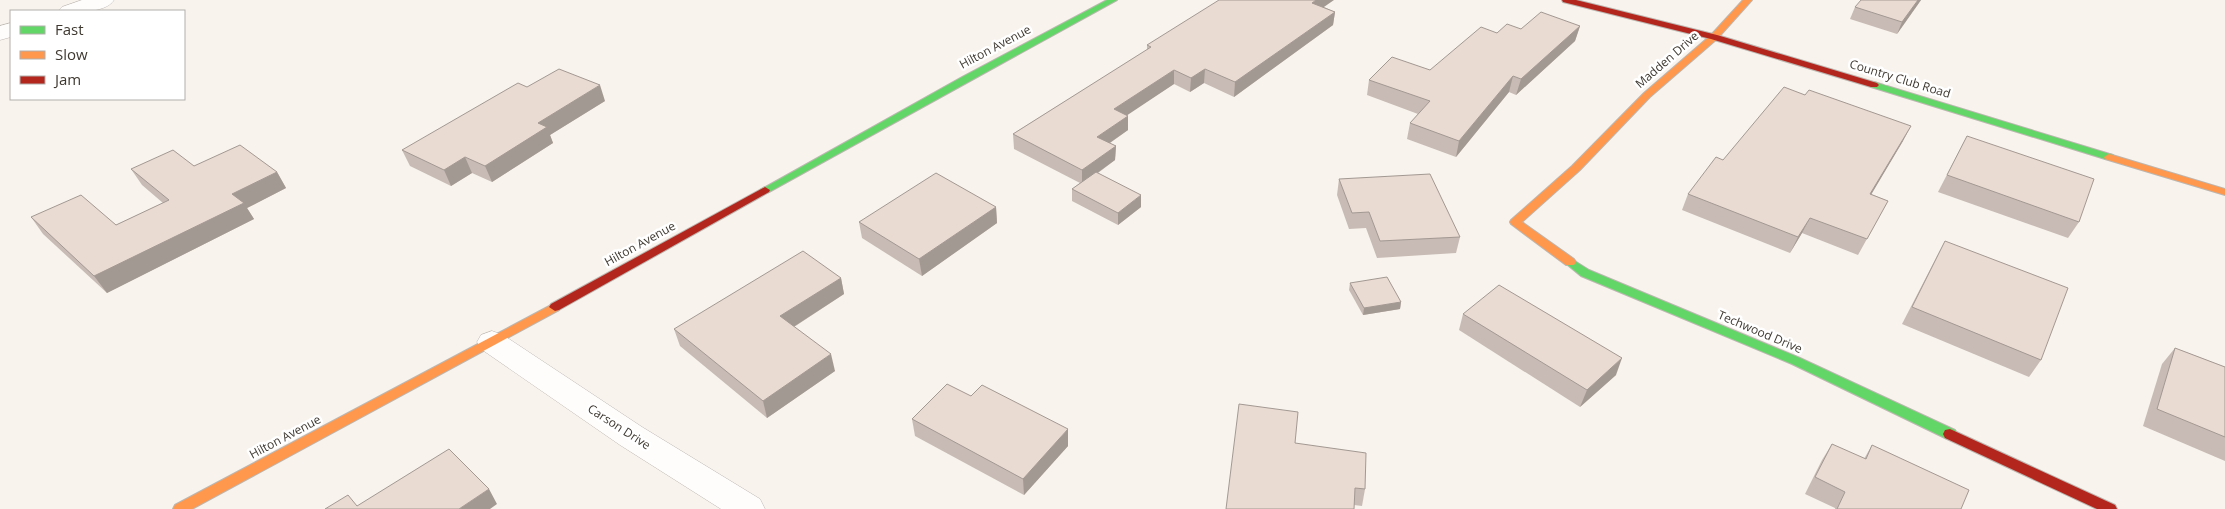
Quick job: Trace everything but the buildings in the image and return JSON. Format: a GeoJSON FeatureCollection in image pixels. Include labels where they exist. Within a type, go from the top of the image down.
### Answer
{"type":"FeatureCollection","features":[{"type":"Feature","properties":{"kind":"street"},"geometry":{"type":"LineString","coordinates":[[72,10],[104,0]]}},
{"type":"Feature","properties":{"kind":"street","name":"Hilton Avenue"},"geometry":{"type":"LineString","coordinates":[[180,509],[492,342],[965,78],[1113,0]]}},
{"type":"Feature","properties":{"kind":"street","name":"Country Club Road"},"geometry":{"type":"LineString","coordinates":[[1566,0],[1714,37],[2225,192]]}},
{"type":"Feature","properties":{"kind":"street","name":"Madden Drive"},"geometry":{"type":"LineString","coordinates":[[1603,139],[1647,95],[1714,37],[1748,0]]}},
{"type":"Feature","properties":{"kind":"street","name":"Techwood Drive"},"geometry":{"type":"LineString","coordinates":[[1603,139],[1576,168],[1515,222],[1585,273],[1796,362],[2110,509]]}},
{"type":"Feature","properties":{"kind":"street","name":"Carson Drive"},"geometry":{"type":"LineString","coordinates":[[492,342],[630,436],[748,509]]}},
{"type":"Feature","properties":{"kind":"traffic: fast"},"geometry":{"type":"LineString","coordinates":[[765,190],[965,79],[1113,0]]}},
{"type":"Feature","properties":{"kind":"traffic: fast"},"geometry":{"type":"LineString","coordinates":[[1874,85],[2109,157]]}},
{"type":"Feature","properties":{"kind":"traffic: fast"},"geometry":{"type":"LineString","coordinates":[[1570,262],[1585,273],[1796,361],[1950,434]]}},
{"type":"Feature","properties":{"kind":"traffic: slow"},"geometry":{"type":"LineString","coordinates":[[1570,262],[1515,222],[1576,168],[1647,95],[1714,37],[1748,0]]}},
{"type":"Feature","properties":{"kind":"traffic: slow"},"geometry":{"type":"LineString","coordinates":[[2109,157],[2225,192]]}},
{"type":"Feature","properties":{"kind":"traffic: slow"},"geometry":{"type":"LineString","coordinates":[[180,509],[555,307]]}},
{"type":"Feature","properties":{"kind":"traffic: jam"},"geometry":{"type":"LineString","coordinates":[[1566,0],[1714,37],[1874,85]]}},
{"type":"Feature","properties":{"kind":"traffic: jam"},"geometry":{"type":"LineString","coordinates":[[555,307],[765,190]]}},
{"type":"Feature","properties":{"kind":"traffic: jam"},"geometry":{"type":"LineString","coordinates":[[1950,434],[2110,509]]}}]}
